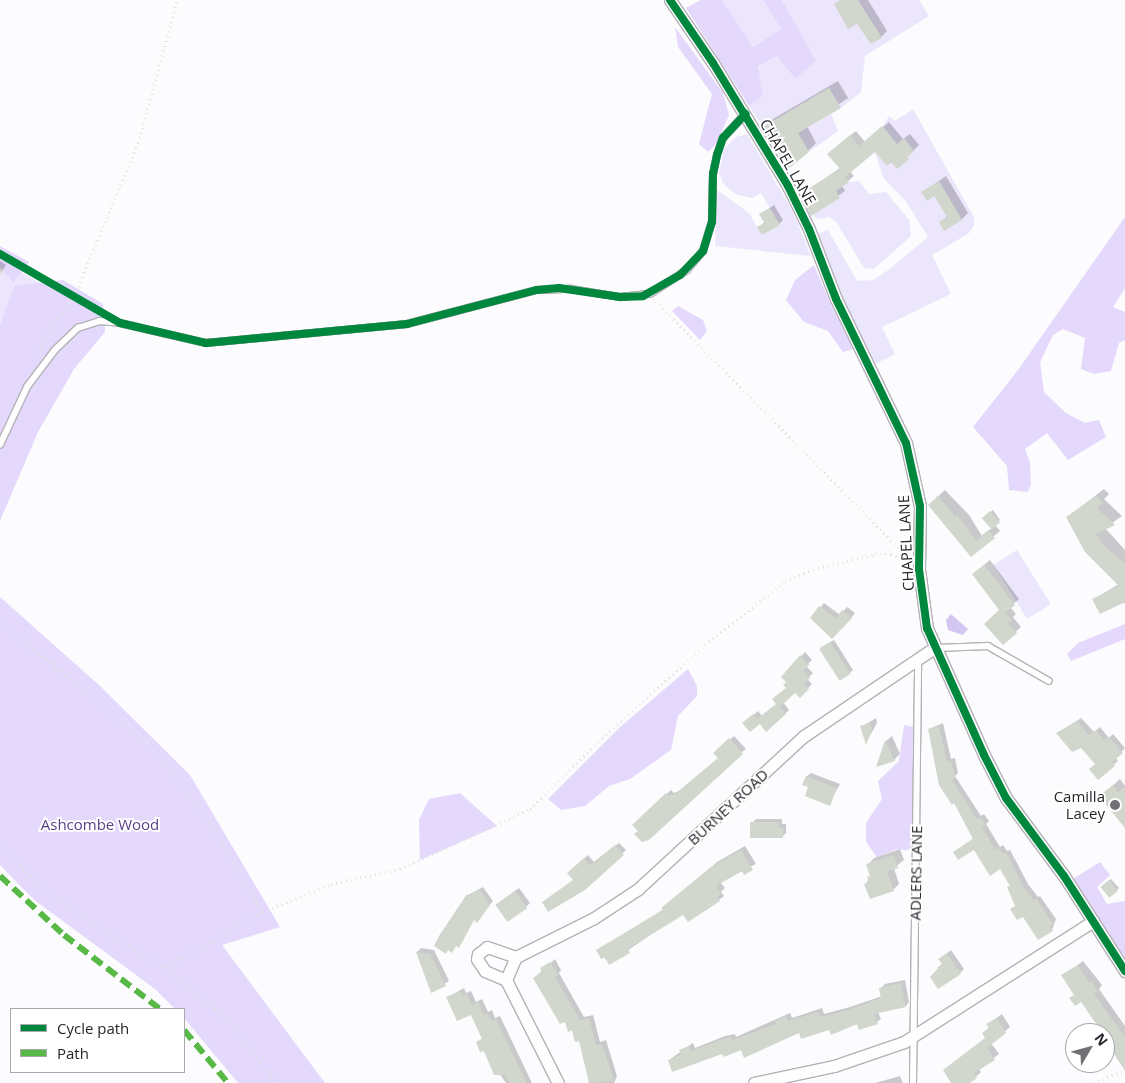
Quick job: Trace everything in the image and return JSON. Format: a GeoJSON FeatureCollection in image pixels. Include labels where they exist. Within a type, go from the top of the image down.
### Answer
{"type":"FeatureCollection","features":[{"type":"Feature","properties":{"kind":"street","name":"CHAPEL LANE"},"geometry":{"type":"LineString","coordinates":[[670,0],[744,114],[806,223],[836,298],[906,443],[920,506],[919,569],[927,628],[934,648],[1006,798],[1093,920],[1125,971]]}},
{"type":"Feature","properties":{"kind":"street","name":"BURNEY ROAD"},"geometry":{"type":"LineString","coordinates":[[516,957],[594,918],[638,889],[804,736],[918,662],[934,648]]}},
{"type":"Feature","properties":{"kind":"street"},"geometry":{"type":"LineString","coordinates":[[754,1083],[834,1066],[886,1051],[915,1036],[1093,920]]}},
{"type":"Feature","properties":{"kind":"street"},"geometry":{"type":"LineString","coordinates":[[506,980],[516,957],[486,947],[478,954],[485,971],[506,980],[558,1083]]}},
{"type":"Feature","properties":{"kind":"lane"},"geometry":{"type":"LineString","coordinates":[[0,445],[27,388],[55,350],[78,328],[99,321],[120,323],[206,343],[407,324],[537,290],[571,289],[620,297],[650,294],[686,270],[704,251],[712,222],[713,174],[717,155],[723,138],[744,114]]}},
{"type":"Feature","properties":{"kind":"lane"},"geometry":{"type":"LineString","coordinates":[[934,648],[988,646],[1049,681]]}},
{"type":"Feature","properties":{"kind":"lane","name":"ADLERS LANE"},"geometry":{"type":"LineString","coordinates":[[913,1083],[918,662]]}},
{"type":"Feature","properties":{"kind":"path"},"geometry":{"type":"LineString","coordinates":[[37,360],[47,334],[76,291],[138,142],[177,0]]}},
{"type":"Feature","properties":{"kind":"path"},"geometry":{"type":"LineString","coordinates":[[650,294],[919,569]]}},
{"type":"Feature","properties":{"kind":"path"},"geometry":{"type":"LineString","coordinates":[[165,966],[263,912],[331,884],[400,869],[530,809],[602,738],[705,645],[786,581],[818,568],[875,554],[891,554],[919,569]]}},
{"type":"Feature","properties":{"kind":"path"},"geometry":{"type":"LineString","coordinates":[[0,621],[151,745],[211,823],[263,912]]}},
{"type":"Feature","properties":{"kind":"path"},"geometry":{"type":"LineString","coordinates":[[0,842],[41,887],[130,947],[165,966],[234,1025],[275,1083]]}},
{"type":"Feature","properties":{"kind":"path"},"geometry":{"type":"LineString","coordinates":[[1093,1083],[1125,1070]]}},
{"type":"Feature","properties":{"kind":"shaded area"},"geometry":{"type":"Polygon","coordinates":[[[722,0],[763,0],[781,29],[753,47],[722,0]]]}},
{"type":"Feature","properties":{"kind":"shaded area"},"geometry":{"type":"Polygon","coordinates":[[[782,0],[919,0],[929,16],[865,56],[861,92],[841,108],[829,88],[763,127],[749,106],[763,96],[758,68],[777,56],[795,79],[815,61],[782,0]]]}},
{"type":"Feature","properties":{"kind":"shaded area"},"geometry":{"type":"Polygon","coordinates":[[[913,109],[974,217],[974,226],[968,234],[932,255],[951,294],[882,327],[895,354],[873,365],[823,254],[817,234],[828,230],[857,281],[873,280],[887,271],[928,237],[905,200],[884,179],[875,153],[892,138],[883,126],[889,116],[895,121],[913,109]]]}},
{"type":"Feature","properties":{"kind":"shaded area"},"geometry":{"type":"Polygon","coordinates":[[[831,114],[838,131],[809,152],[798,133],[831,114]]]}},
{"type":"Feature","properties":{"kind":"shaded area"},"geometry":{"type":"Polygon","coordinates":[[[747,134],[793,212],[811,256],[715,246],[717,190],[749,213],[757,227],[764,223],[759,214],[770,208],[761,193],[752,198],[735,194],[723,183],[719,173],[724,149],[736,137],[747,134]]]}},
{"type":"Feature","properties":{"kind":"shaded area"},"geometry":{"type":"Polygon","coordinates":[[[859,181],[869,194],[886,192],[909,220],[911,236],[874,269],[864,268],[837,223],[829,217],[818,219],[812,215],[840,198],[836,191],[849,182],[859,181]]]}},
{"type":"Feature","properties":{"kind":"shaded area"},"geometry":{"type":"Polygon","coordinates":[[[3,270],[13,282],[21,272],[42,284],[14,286],[0,325],[0,274],[3,270]]]}},
{"type":"Feature","properties":{"kind":"shaded area"},"geometry":{"type":"Polygon","coordinates":[[[1017,550],[1051,604],[1027,619],[993,565],[1017,550]]]}},
{"type":"Feature","properties":{"kind":"shaded area"},"geometry":{"type":"Polygon","coordinates":[[[951,614],[968,629],[963,635],[948,630],[946,620],[951,614]]]}},
{"type":"Feature","properties":{"kind":"green space"},"geometry":{"type":"Polygon","coordinates":[[[701,0],[722,0],[753,47],[781,29],[763,0],[782,0],[816,61],[795,79],[777,56],[758,67],[763,96],[749,106],[686,8],[701,0]]]}},
{"type":"Feature","properties":{"kind":"green space"},"geometry":{"type":"Polygon","coordinates":[[[675,27],[723,93],[729,115],[716,144],[708,152],[699,144],[712,94],[678,47],[675,27]]]}},
{"type":"Feature","properties":{"kind":"green space"},"geometry":{"type":"Polygon","coordinates":[[[1125,217],[1125,288],[1113,307],[1125,312],[1125,340],[1119,343],[1111,371],[1094,374],[1081,369],[1085,338],[1063,329],[1053,335],[1040,362],[1044,392],[1066,413],[1085,423],[1099,420],[1106,437],[1068,460],[1047,433],[1025,449],[1030,462],[1031,484],[1028,492],[1009,490],[1007,466],[973,427],[1018,370],[1125,217]]]}},
{"type":"Feature","properties":{"kind":"green space"},"geometry":{"type":"Polygon","coordinates":[[[0,246],[29,262],[13,283],[0,267],[0,246]]]}},
{"type":"Feature","properties":{"kind":"green space"},"geometry":{"type":"Polygon","coordinates":[[[814,265],[853,349],[843,352],[828,331],[804,322],[786,300],[795,280],[814,265]]]}},
{"type":"Feature","properties":{"kind":"green space"},"geometry":{"type":"Polygon","coordinates":[[[63,280],[103,304],[105,332],[74,369],[38,432],[0,521],[0,325],[14,286],[63,280]]]}},
{"type":"Feature","properties":{"kind":"green space"},"geometry":{"type":"Polygon","coordinates":[[[678,306],[703,320],[707,331],[700,340],[672,311],[678,306]]]}},
{"type":"Feature","properties":{"kind":"green space","name":"Ashcombe Wood"},"geometry":{"type":"Polygon","coordinates":[[[0,597],[100,686],[190,775],[280,927],[222,945],[325,1083],[238,1083],[185,1019],[185,1008],[174,1008],[155,989],[33,899],[0,865],[0,597]]]}},
{"type":"Feature","properties":{"kind":"green space"},"geometry":{"type":"Polygon","coordinates":[[[1125,624],[1125,639],[1071,661],[1067,654],[1078,643],[1125,624]]]}},
{"type":"Feature","properties":{"kind":"green space"},"geometry":{"type":"Polygon","coordinates":[[[688,669],[697,686],[697,696],[678,716],[671,750],[630,779],[609,786],[585,806],[561,810],[548,799],[619,728],[688,669]]]}},
{"type":"Feature","properties":{"kind":"green space"},"geometry":{"type":"Polygon","coordinates":[[[904,725],[914,727],[912,851],[897,849],[877,857],[866,842],[866,823],[882,799],[878,781],[899,761],[904,725]]]}},
{"type":"Feature","properties":{"kind":"green space"},"geometry":{"type":"Polygon","coordinates":[[[460,793],[497,826],[420,860],[419,820],[429,799],[460,793]]]}},
{"type":"Feature","properties":{"kind":"green space"},"geometry":{"type":"Polygon","coordinates":[[[1100,862],[1110,875],[1097,887],[1107,904],[1125,901],[1125,958],[1073,879],[1100,862]]]}},
{"type":"Feature","properties":{"kind":"building"},"geometry":{"type":"Polygon","coordinates":[[[840,0],[858,0],[882,38],[871,44],[857,24],[848,29],[834,4],[840,0]]]}},
{"type":"Feature","properties":{"kind":"building"},"geometry":{"type":"Polygon","coordinates":[[[829,88],[841,108],[798,133],[809,152],[788,169],[763,127],[829,88]]]}},
{"type":"Feature","properties":{"kind":"building"},"geometry":{"type":"Polygon","coordinates":[[[882,126],[897,144],[904,138],[914,151],[907,157],[909,159],[897,169],[891,162],[887,166],[875,152],[845,177],[849,182],[836,191],[840,198],[811,216],[800,194],[840,169],[827,154],[850,135],[859,146],[882,126]]]}},
{"type":"Feature","properties":{"kind":"building"},"geometry":{"type":"Polygon","coordinates":[[[939,181],[962,220],[944,231],[939,222],[947,217],[934,196],[927,201],[921,192],[939,181]]]}},
{"type":"Feature","properties":{"kind":"building"},"geometry":{"type":"Polygon","coordinates":[[[770,208],[780,225],[762,235],[757,227],[765,223],[759,214],[770,208]]]}},
{"type":"Feature","properties":{"kind":"building"},"geometry":{"type":"Polygon","coordinates":[[[938,496],[955,516],[957,515],[976,541],[988,530],[995,538],[971,557],[928,505],[938,496]]]}},
{"type":"Feature","properties":{"kind":"building"},"geometry":{"type":"Polygon","coordinates":[[[1096,496],[1103,502],[1097,508],[1115,525],[1096,534],[1103,545],[1125,564],[1125,602],[1100,614],[1092,599],[1119,586],[1085,552],[1066,517],[1096,496]]]}},
{"type":"Feature","properties":{"kind":"building"},"geometry":{"type":"Polygon","coordinates":[[[990,511],[1000,522],[992,530],[982,518],[990,511]]]}},
{"type":"Feature","properties":{"kind":"building"},"geometry":{"type":"Polygon","coordinates":[[[984,565],[1015,605],[1005,613],[1012,620],[1008,623],[1017,633],[1003,645],[984,624],[999,610],[972,574],[984,565]]]}},
{"type":"Feature","properties":{"kind":"building"},"geometry":{"type":"Polygon","coordinates":[[[819,606],[836,618],[842,610],[852,618],[832,639],[810,618],[819,606]]]}},
{"type":"Feature","properties":{"kind":"building"},"geometry":{"type":"Polygon","coordinates":[[[830,642],[851,674],[840,681],[819,649],[830,642]]]}},
{"type":"Feature","properties":{"kind":"building"},"geometry":{"type":"Polygon","coordinates":[[[800,655],[809,665],[803,671],[810,678],[804,684],[809,689],[800,698],[795,693],[780,707],[786,714],[766,732],[760,724],[750,732],[742,723],[753,714],[757,719],[776,704],[772,699],[786,688],[783,685],[786,682],[781,677],[800,655]]]}},
{"type":"Feature","properties":{"kind":"building"},"geometry":{"type":"Polygon","coordinates":[[[1077,721],[1089,735],[1096,730],[1104,740],[1109,737],[1123,753],[1112,762],[1115,766],[1098,780],[1089,769],[1095,764],[1081,748],[1072,752],[1056,733],[1077,721]]]}},
{"type":"Feature","properties":{"kind":"building"},"geometry":{"type":"Polygon","coordinates":[[[870,723],[872,730],[866,745],[860,726],[870,723]]]}},
{"type":"Feature","properties":{"kind":"building"},"geometry":{"type":"Polygon","coordinates":[[[939,726],[947,762],[951,761],[955,778],[952,780],[977,819],[980,817],[986,825],[982,828],[996,850],[999,848],[1003,854],[1006,852],[1024,888],[1034,900],[1036,898],[1053,924],[1050,926],[1053,931],[1038,940],[1023,917],[1017,920],[1010,909],[1015,906],[1007,887],[1010,886],[1000,869],[990,876],[974,850],[958,860],[953,852],[973,839],[954,803],[952,805],[939,785],[928,729],[939,726]]]}},
{"type":"Feature","properties":{"kind":"building"},"geometry":{"type":"Polygon","coordinates":[[[729,738],[743,754],[649,840],[642,842],[634,834],[638,831],[632,825],[666,793],[669,796],[675,794],[718,758],[713,753],[729,738]]]}},
{"type":"Feature","properties":{"kind":"building"},"geometry":{"type":"Polygon","coordinates":[[[885,740],[895,761],[876,767],[885,740]]]}},
{"type":"Feature","properties":{"kind":"building"},"geometry":{"type":"Polygon","coordinates":[[[806,776],[837,788],[830,806],[805,796],[808,787],[802,785],[806,776]]]}},
{"type":"Feature","properties":{"kind":"building","name":"Camilla Lacey"},"geometry":{"type":"Polygon","coordinates":[[[1113,785],[1118,792],[1125,786],[1125,828],[1099,796],[1113,785]]]}},
{"type":"Feature","properties":{"kind":"building"},"geometry":{"type":"Polygon","coordinates":[[[750,822],[779,822],[779,828],[783,828],[783,838],[750,838],[750,822]]]}},
{"type":"Feature","properties":{"kind":"building"},"geometry":{"type":"Polygon","coordinates":[[[615,845],[624,855],[585,890],[548,912],[542,902],[573,880],[567,873],[584,858],[590,865],[615,845]]]}},
{"type":"Feature","properties":{"kind":"building"},"geometry":{"type":"Polygon","coordinates":[[[741,850],[753,870],[744,875],[742,871],[716,886],[721,894],[717,897],[720,901],[688,922],[683,915],[628,949],[630,953],[609,965],[605,957],[601,959],[596,950],[663,910],[661,908],[711,867],[741,850]]]}},
{"type":"Feature","properties":{"kind":"building"},"geometry":{"type":"Polygon","coordinates":[[[894,855],[898,868],[887,871],[894,891],[870,899],[864,884],[869,882],[867,877],[870,876],[866,864],[894,855]]]}},
{"type":"Feature","properties":{"kind":"building"},"geometry":{"type":"Polygon","coordinates":[[[1109,880],[1118,891],[1109,898],[1100,887],[1109,880]]]}},
{"type":"Feature","properties":{"kind":"building"},"geometry":{"type":"Polygon","coordinates":[[[479,889],[490,905],[477,923],[474,920],[459,948],[456,946],[452,953],[448,950],[446,954],[434,946],[439,936],[467,894],[469,896],[479,889]]]}},
{"type":"Feature","properties":{"kind":"building"},"geometry":{"type":"Polygon","coordinates":[[[515,891],[527,908],[507,922],[495,905],[515,891]]]}},
{"type":"Feature","properties":{"kind":"building"},"geometry":{"type":"Polygon","coordinates":[[[416,952],[430,954],[446,986],[431,993],[416,952]]]}},
{"type":"Feature","properties":{"kind":"building"},"geometry":{"type":"Polygon","coordinates":[[[947,953],[961,974],[938,989],[930,977],[942,964],[938,959],[947,953]]]}},
{"type":"Feature","properties":{"kind":"building"},"geometry":{"type":"Polygon","coordinates":[[[550,962],[558,975],[555,977],[580,1020],[589,1018],[596,1045],[602,1044],[614,1081],[589,1083],[579,1041],[575,1042],[572,1030],[568,1032],[565,1022],[560,1024],[533,978],[542,972],[540,968],[550,962]]]}},
{"type":"Feature","properties":{"kind":"building"},"geometry":{"type":"Polygon","coordinates":[[[1078,965],[1089,982],[1092,981],[1098,991],[1094,994],[1115,1023],[1096,1023],[1081,1002],[1075,1006],[1069,998],[1074,995],[1061,975],[1078,965]]]}},
{"type":"Feature","properties":{"kind":"building"},"geometry":{"type":"Polygon","coordinates":[[[901,983],[906,1007],[874,1014],[878,1024],[859,1030],[857,1024],[831,1035],[829,1030],[801,1039],[799,1033],[744,1058],[741,1050],[724,1057],[722,1054],[672,1072],[668,1060],[681,1055],[679,1050],[689,1046],[691,1051],[731,1037],[732,1040],[776,1024],[775,1021],[786,1016],[788,1021],[818,1012],[820,1017],[845,1011],[881,998],[879,988],[901,983]]]}},
{"type":"Feature","properties":{"kind":"building"},"geometry":{"type":"Polygon","coordinates":[[[460,991],[462,996],[467,994],[472,1005],[478,1002],[484,1015],[488,1013],[491,1021],[496,1019],[527,1083],[509,1083],[505,1075],[494,1075],[484,1051],[480,1052],[476,1042],[482,1039],[471,1015],[457,1021],[446,997],[460,991]]]}},
{"type":"Feature","properties":{"kind":"building"},"geometry":{"type":"Polygon","coordinates":[[[997,1018],[1006,1033],[987,1048],[995,1060],[974,1073],[977,1078],[970,1083],[951,1083],[943,1070],[985,1038],[982,1033],[989,1028],[986,1024],[997,1018]]]}},
{"type":"Feature","properties":{"kind":"building"},"geometry":{"type":"Polygon","coordinates":[[[1115,1023],[1125,1037],[1125,1071],[1115,1056],[1115,1023]]]}},
{"type":"Feature","properties":{"kind":"marked path"},"geometry":{"type":"LineString","coordinates":[[0,876],[64,935],[159,1008]]}},
{"type":"Feature","properties":{"kind":"marked path"},"geometry":{"type":"LineString","coordinates":[[185,1031],[228,1083]]}},
{"type":"Feature","properties":{"kind":"cycle path"},"geometry":{"type":"LineString","coordinates":[[670,0],[713,63],[788,186],[809,229],[836,299],[906,443],[920,506],[919,569],[927,628],[984,755],[1006,798],[1064,876],[1125,971]]}},
{"type":"Feature","properties":{"kind":"cycle path"},"geometry":{"type":"LineString","coordinates":[[0,254],[120,323],[206,343],[407,324],[537,290],[559,288],[620,297],[643,296],[680,275],[703,251],[712,222],[713,174],[717,155],[723,138],[745,114]]}},
{"type":"Feature","properties":{"kind":"place","name":"Camilla Lacey"},"geometry":{"type":"Point","coordinates":[1115,805]}}]}
